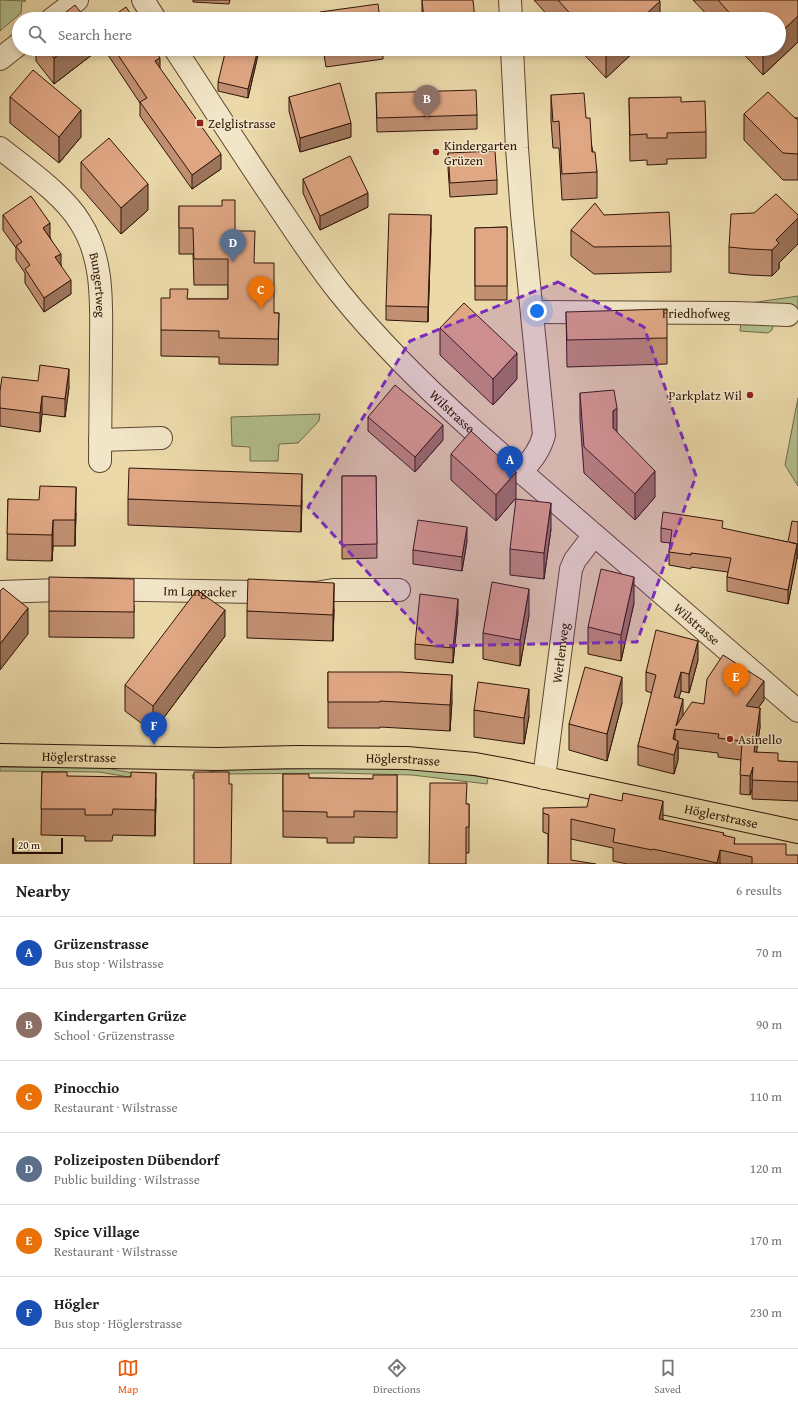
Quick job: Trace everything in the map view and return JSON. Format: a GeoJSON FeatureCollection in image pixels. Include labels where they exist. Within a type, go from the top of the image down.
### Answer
{"type":"FeatureCollection","features":[{"type":"Feature","properties":{"kind":"main road","name":"Höglerstrasse"},"geometry":{"type":"LineString","coordinates":[[0,755],[218,759],[297,757],[415,758],[475,764],[798,832]]}},
{"type":"Feature","properties":{"kind":"street"},"geometry":{"type":"LineString","coordinates":[[61,12],[77,0]]}},
{"type":"Feature","properties":{"kind":"street"},"geometry":{"type":"LineString","coordinates":[[143,0],[151,12]]}},
{"type":"Feature","properties":{"kind":"street"},"geometry":{"type":"LineString","coordinates":[[510,0],[511,12]]}},
{"type":"Feature","properties":{"kind":"street"},"geometry":{"type":"LineString","coordinates":[[0,59],[12,50]]}},
{"type":"Feature","properties":{"kind":"street","name":"Wilstrasse"},"geometry":{"type":"LineString","coordinates":[[180,56],[314,259],[339,292],[405,367],[439,400],[521,472],[798,711]]}},
{"type":"Feature","properties":{"kind":"street"},"geometry":{"type":"LineString","coordinates":[[512,56],[517,148],[544,435],[540,448],[535,457],[521,472]]}},
{"type":"Feature","properties":{"kind":"street","name":"Bungertweg"},"geometry":{"type":"LineString","coordinates":[[0,148],[55,193],[69,208],[80,222],[96,257],[100,277],[101,318],[100,462]]}},
{"type":"Feature","properties":{"kind":"street","name":"Friedhofweg"},"geometry":{"type":"LineString","coordinates":[[532,312],[721,312],[788,315]]}},
{"type":"Feature","properties":{"kind":"street"},"geometry":{"type":"LineString","coordinates":[[100,440],[161,438]]}},
{"type":"Feature","properties":{"kind":"street","name":"Werlenweg"},"geometry":{"type":"LineString","coordinates":[[544,778],[570,569],[594,535]]}},
{"type":"Feature","properties":{"kind":"street","name":"Im Langacker"},"geometry":{"type":"LineString","coordinates":[[0,592],[89,588],[316,593],[333,590],[399,590]]}},
{"type":"Feature","properties":{"kind":"highlighted area"},"geometry":{"type":"Polygon","coordinates":[[[558,282],[644,327],[696,476],[637,642],[435,646],[308,507],[410,341],[558,282]]]}},
{"type":"Feature","properties":{"kind":"green space"},"geometry":{"type":"Polygon","coordinates":[[[0,0],[26,1],[22,1],[21,12],[12,12],[12,21],[0,31],[0,0]]]}},
{"type":"Feature","properties":{"kind":"green space"},"geometry":{"type":"Polygon","coordinates":[[[798,296],[798,310],[750,303],[798,296]]]}},
{"type":"Feature","properties":{"kind":"green space"},"geometry":{"type":"Polygon","coordinates":[[[742,314],[770,321],[773,326],[772,330],[768,333],[740,331],[742,314]]]}},
{"type":"Feature","properties":{"kind":"green space"},"geometry":{"type":"Polygon","coordinates":[[[798,398],[798,486],[785,465],[798,398]]]}},
{"type":"Feature","properties":{"kind":"green space"},"geometry":{"type":"Polygon","coordinates":[[[320,414],[319,421],[298,443],[279,444],[278,461],[250,461],[250,447],[232,446],[231,417],[320,414]]]}},
{"type":"Feature","properties":{"kind":"green space"},"geometry":{"type":"Polygon","coordinates":[[[0,767],[106,768],[133,773],[129,777],[99,772],[0,771],[0,767]]]}},
{"type":"Feature","properties":{"kind":"green space"},"geometry":{"type":"Polygon","coordinates":[[[335,768],[412,769],[450,772],[488,778],[487,784],[412,775],[336,773],[222,774],[193,779],[192,775],[221,770],[335,768]]]}},
{"type":"Feature","properties":{"kind":"building"},"geometry":{"type":"Polygon","coordinates":[[[422,0],[473,0],[474,12],[423,12],[422,0]]]}},
{"type":"Feature","properties":{"kind":"building"},"geometry":{"type":"Polygon","coordinates":[[[558,0],[660,1],[648,12],[569,12],[558,0]]]}},
{"type":"Feature","properties":{"kind":"building"},"geometry":{"type":"Polygon","coordinates":[[[718,0],[798,0],[798,16],[786,27],[786,12],[729,12],[718,0]]]}},
{"type":"Feature","properties":{"kind":"building"},"geometry":{"type":"Polygon","coordinates":[[[378,4],[379,12],[320,12],[378,4]]]}},
{"type":"Feature","properties":{"kind":"building"},"geometry":{"type":"Polygon","coordinates":[[[75,5],[80,12],[66,12],[75,5]]]}},
{"type":"Feature","properties":{"kind":"building"},"geometry":{"type":"Polygon","coordinates":[[[126,7],[129,12],[119,12],[126,7]]]}},
{"type":"Feature","properties":{"kind":"building"},"geometry":{"type":"Polygon","coordinates":[[[119,56],[159,56],[160,58],[155,61],[221,154],[192,175],[140,102],[147,98],[119,56]]]}},
{"type":"Feature","properties":{"kind":"building"},"geometry":{"type":"Polygon","coordinates":[[[224,56],[256,56],[248,89],[218,82],[224,56]]]}},
{"type":"Feature","properties":{"kind":"building"},"geometry":{"type":"Polygon","coordinates":[[[33,70],[81,110],[59,137],[10,97],[33,70]]]}},
{"type":"Feature","properties":{"kind":"building"},"geometry":{"type":"Polygon","coordinates":[[[340,83],[351,123],[300,138],[289,97],[340,83]]]}},
{"type":"Feature","properties":{"kind":"building"},"geometry":{"type":"Polygon","coordinates":[[[476,90],[477,115],[377,118],[376,93],[476,90]]]}},
{"type":"Feature","properties":{"kind":"building"},"geometry":{"type":"Polygon","coordinates":[[[768,92],[796,119],[798,118],[798,154],[783,153],[744,114],[768,92]]]}},
{"type":"Feature","properties":{"kind":"building"},"geometry":{"type":"Polygon","coordinates":[[[584,93],[586,118],[590,118],[592,152],[595,152],[597,172],[562,174],[559,121],[553,122],[551,95],[584,93]]]}},
{"type":"Feature","properties":{"kind":"building"},"geometry":{"type":"Polygon","coordinates":[[[681,97],[681,102],[705,101],[706,132],[667,133],[667,138],[647,138],[647,134],[630,135],[629,98],[681,97]]]}},
{"type":"Feature","properties":{"kind":"building"},"geometry":{"type":"Polygon","coordinates":[[[109,138],[148,184],[121,208],[81,162],[109,138]]]}},
{"type":"Feature","properties":{"kind":"building"},"geometry":{"type":"Polygon","coordinates":[[[495,151],[497,180],[450,183],[448,153],[495,151]]]}},
{"type":"Feature","properties":{"kind":"building"},"geometry":{"type":"Polygon","coordinates":[[[350,156],[368,193],[320,216],[303,179],[350,156]]]}},
{"type":"Feature","properties":{"kind":"building"},"geometry":{"type":"Polygon","coordinates":[[[776,194],[798,215],[798,218],[776,240],[779,243],[772,250],[729,247],[731,214],[754,213],[776,194]]]}},
{"type":"Feature","properties":{"kind":"building"},"geometry":{"type":"Polygon","coordinates":[[[31,196],[50,223],[43,228],[61,254],[55,257],[71,280],[44,298],[25,269],[30,265],[16,246],[22,242],[3,215],[31,196]]]}},
{"type":"Feature","properties":{"kind":"building"},"geometry":{"type":"Polygon","coordinates":[[[222,200],[235,200],[235,231],[255,231],[254,263],[274,263],[274,313],[279,313],[278,339],[219,338],[219,331],[161,330],[161,298],[170,298],[170,289],[188,289],[187,299],[228,299],[228,259],[194,259],[193,228],[179,228],[179,206],[222,206],[222,200]]]}},
{"type":"Feature","properties":{"kind":"building"},"geometry":{"type":"Polygon","coordinates":[[[595,203],[604,215],[669,212],[671,246],[594,247],[571,230],[595,203]]]}},
{"type":"Feature","properties":{"kind":"building"},"geometry":{"type":"Polygon","coordinates":[[[389,214],[431,215],[428,307],[386,306],[389,214]]]}},
{"type":"Feature","properties":{"kind":"building"},"geometry":{"type":"Polygon","coordinates":[[[507,227],[507,286],[475,286],[475,228],[507,227]]]}},
{"type":"Feature","properties":{"kind":"building"},"geometry":{"type":"Polygon","coordinates":[[[464,303],[517,353],[493,379],[440,328],[464,303]]]}},
{"type":"Feature","properties":{"kind":"building"},"geometry":{"type":"Polygon","coordinates":[[[667,309],[667,338],[567,340],[566,312],[667,309]]]}},
{"type":"Feature","properties":{"kind":"building"},"geometry":{"type":"Polygon","coordinates":[[[40,365],[69,369],[65,399],[42,396],[40,413],[0,408],[2,377],[38,381],[40,365]]]}},
{"type":"Feature","properties":{"kind":"building"},"geometry":{"type":"Polygon","coordinates":[[[395,385],[443,425],[415,457],[368,417],[395,385]]]}},
{"type":"Feature","properties":{"kind":"building"},"geometry":{"type":"Polygon","coordinates":[[[614,390],[617,408],[613,411],[613,428],[655,471],[635,494],[584,447],[580,393],[614,390]]]}},
{"type":"Feature","properties":{"kind":"building"},"geometry":{"type":"Polygon","coordinates":[[[471,431],[516,472],[496,495],[451,454],[471,431]]]}},
{"type":"Feature","properties":{"kind":"building"},"geometry":{"type":"Polygon","coordinates":[[[129,468],[302,474],[301,506],[128,499],[129,468]]]}},
{"type":"Feature","properties":{"kind":"building"},"geometry":{"type":"Polygon","coordinates":[[[342,476],[376,476],[377,544],[342,545],[342,476]]]}},
{"type":"Feature","properties":{"kind":"building"},"geometry":{"type":"Polygon","coordinates":[[[40,486],[76,487],[75,520],[53,520],[52,535],[7,534],[8,499],[39,500],[40,486]]]}},
{"type":"Feature","properties":{"kind":"building"},"geometry":{"type":"Polygon","coordinates":[[[516,499],[551,503],[544,553],[510,549],[516,499]]]}},
{"type":"Feature","properties":{"kind":"building"},"geometry":{"type":"Polygon","coordinates":[[[663,512],[723,521],[722,528],[788,542],[792,521],[798,522],[798,544],[789,542],[797,544],[788,590],[727,577],[731,558],[669,552],[672,530],[661,528],[663,512]]]}},
{"type":"Feature","properties":{"kind":"building"},"geometry":{"type":"Polygon","coordinates":[[[418,520],[467,527],[462,557],[413,550],[418,520]]]}},
{"type":"Feature","properties":{"kind":"building"},"geometry":{"type":"Polygon","coordinates":[[[601,569],[634,577],[621,635],[588,627],[601,569]]]}},
{"type":"Feature","properties":{"kind":"building"},"geometry":{"type":"Polygon","coordinates":[[[49,577],[134,579],[134,612],[49,611],[49,577]]]}},
{"type":"Feature","properties":{"kind":"building"},"geometry":{"type":"Polygon","coordinates":[[[248,579],[334,583],[333,615],[247,611],[248,579]]]}},
{"type":"Feature","properties":{"kind":"building"},"geometry":{"type":"Polygon","coordinates":[[[492,582],[529,589],[520,640],[483,633],[492,582]]]}},
{"type":"Feature","properties":{"kind":"building"},"geometry":{"type":"Polygon","coordinates":[[[3,588],[28,608],[0,644],[0,591],[3,588]]]}},
{"type":"Feature","properties":{"kind":"building"},"geometry":{"type":"Polygon","coordinates":[[[197,590],[225,610],[153,706],[125,685],[197,590]]]}},
{"type":"Feature","properties":{"kind":"building"},"geometry":{"type":"Polygon","coordinates":[[[420,594],[458,599],[453,648],[415,644],[420,594]]]}},
{"type":"Feature","properties":{"kind":"building"},"geometry":{"type":"Polygon","coordinates":[[[656,630],[698,641],[689,674],[681,672],[674,697],[683,699],[676,726],[692,702],[704,704],[707,679],[723,655],[764,681],[746,706],[760,708],[754,752],[778,753],[778,761],[798,762],[798,782],[752,780],[753,767],[750,776],[740,775],[742,741],[718,738],[719,734],[675,729],[673,739],[678,741],[674,755],[638,746],[656,675],[646,672],[656,630]]]}},
{"type":"Feature","properties":{"kind":"building"},"geometry":{"type":"Polygon","coordinates":[[[585,667],[622,677],[607,734],[569,724],[585,667]]]}},
{"type":"Feature","properties":{"kind":"building"},"geometry":{"type":"Polygon","coordinates":[[[328,672],[400,672],[452,675],[450,705],[380,701],[328,702],[328,672]]]}},
{"type":"Feature","properties":{"kind":"building"},"geometry":{"type":"Polygon","coordinates":[[[478,682],[529,689],[524,718],[474,710],[478,682]]]}},
{"type":"Feature","properties":{"kind":"building"},"geometry":{"type":"Polygon","coordinates":[[[42,772],[67,772],[67,776],[131,777],[131,772],[156,773],[155,810],[113,809],[112,815],[85,815],[85,809],[41,809],[42,772]]]}},
{"type":"Feature","properties":{"kind":"building"},"geometry":{"type":"Polygon","coordinates":[[[194,772],[229,772],[229,784],[232,784],[231,864],[194,864],[194,772]]]}},
{"type":"Feature","properties":{"kind":"building"},"geometry":{"type":"Polygon","coordinates":[[[283,774],[309,774],[309,778],[373,779],[373,775],[397,775],[397,812],[354,811],[354,817],[327,817],[327,812],[283,811],[283,774]]]}},
{"type":"Feature","properties":{"kind":"building"},"geometry":{"type":"Polygon","coordinates":[[[430,783],[467,783],[466,804],[469,804],[469,827],[466,827],[466,864],[429,864],[430,783]]]}},
{"type":"Feature","properties":{"kind":"building"},"geometry":{"type":"Polygon","coordinates":[[[623,793],[663,801],[659,819],[724,833],[723,835],[735,838],[734,844],[786,844],[786,855],[798,855],[798,864],[752,864],[752,857],[720,850],[717,863],[613,842],[615,829],[571,819],[571,860],[596,864],[548,864],[549,815],[543,813],[543,808],[587,807],[590,794],[622,801],[623,793]]]}},
{"type":"Feature","properties":{"kind":"place","name":"Kindergarten Grüze"},"geometry":{"type":"Point","coordinates":[427,118]}},
{"type":"Feature","properties":{"kind":"place","name":"Zelglistrasse"},"geometry":{"type":"Point","coordinates":[200,123]}},
{"type":"Feature","properties":{"kind":"place","name":"Kindergarten Grüzen"},"geometry":{"type":"Point","coordinates":[436,152]}},
{"type":"Feature","properties":{"kind":"place","name":"Polizeiposten Dübendorf"},"geometry":{"type":"Point","coordinates":[233,262]}},
{"type":"Feature","properties":{"kind":"place","name":"Pinocchio"},"geometry":{"type":"Point","coordinates":[261,309]}},
{"type":"Feature","properties":{"kind":"place","name":"Parkplatz Wil"},"geometry":{"type":"Point","coordinates":[750,395]}},
{"type":"Feature","properties":{"kind":"place","name":"Grüzenstrasse"},"geometry":{"type":"Point","coordinates":[510,479]}},
{"type":"Feature","properties":{"kind":"place","name":"Spice Village"},"geometry":{"type":"Point","coordinates":[736,696]}},
{"type":"Feature","properties":{"kind":"place","name":"Asinello"},"geometry":{"type":"Point","coordinates":[730,739]}},
{"type":"Feature","properties":{"kind":"place","name":"Högler"},"geometry":{"type":"Point","coordinates":[154,745]}}]}
